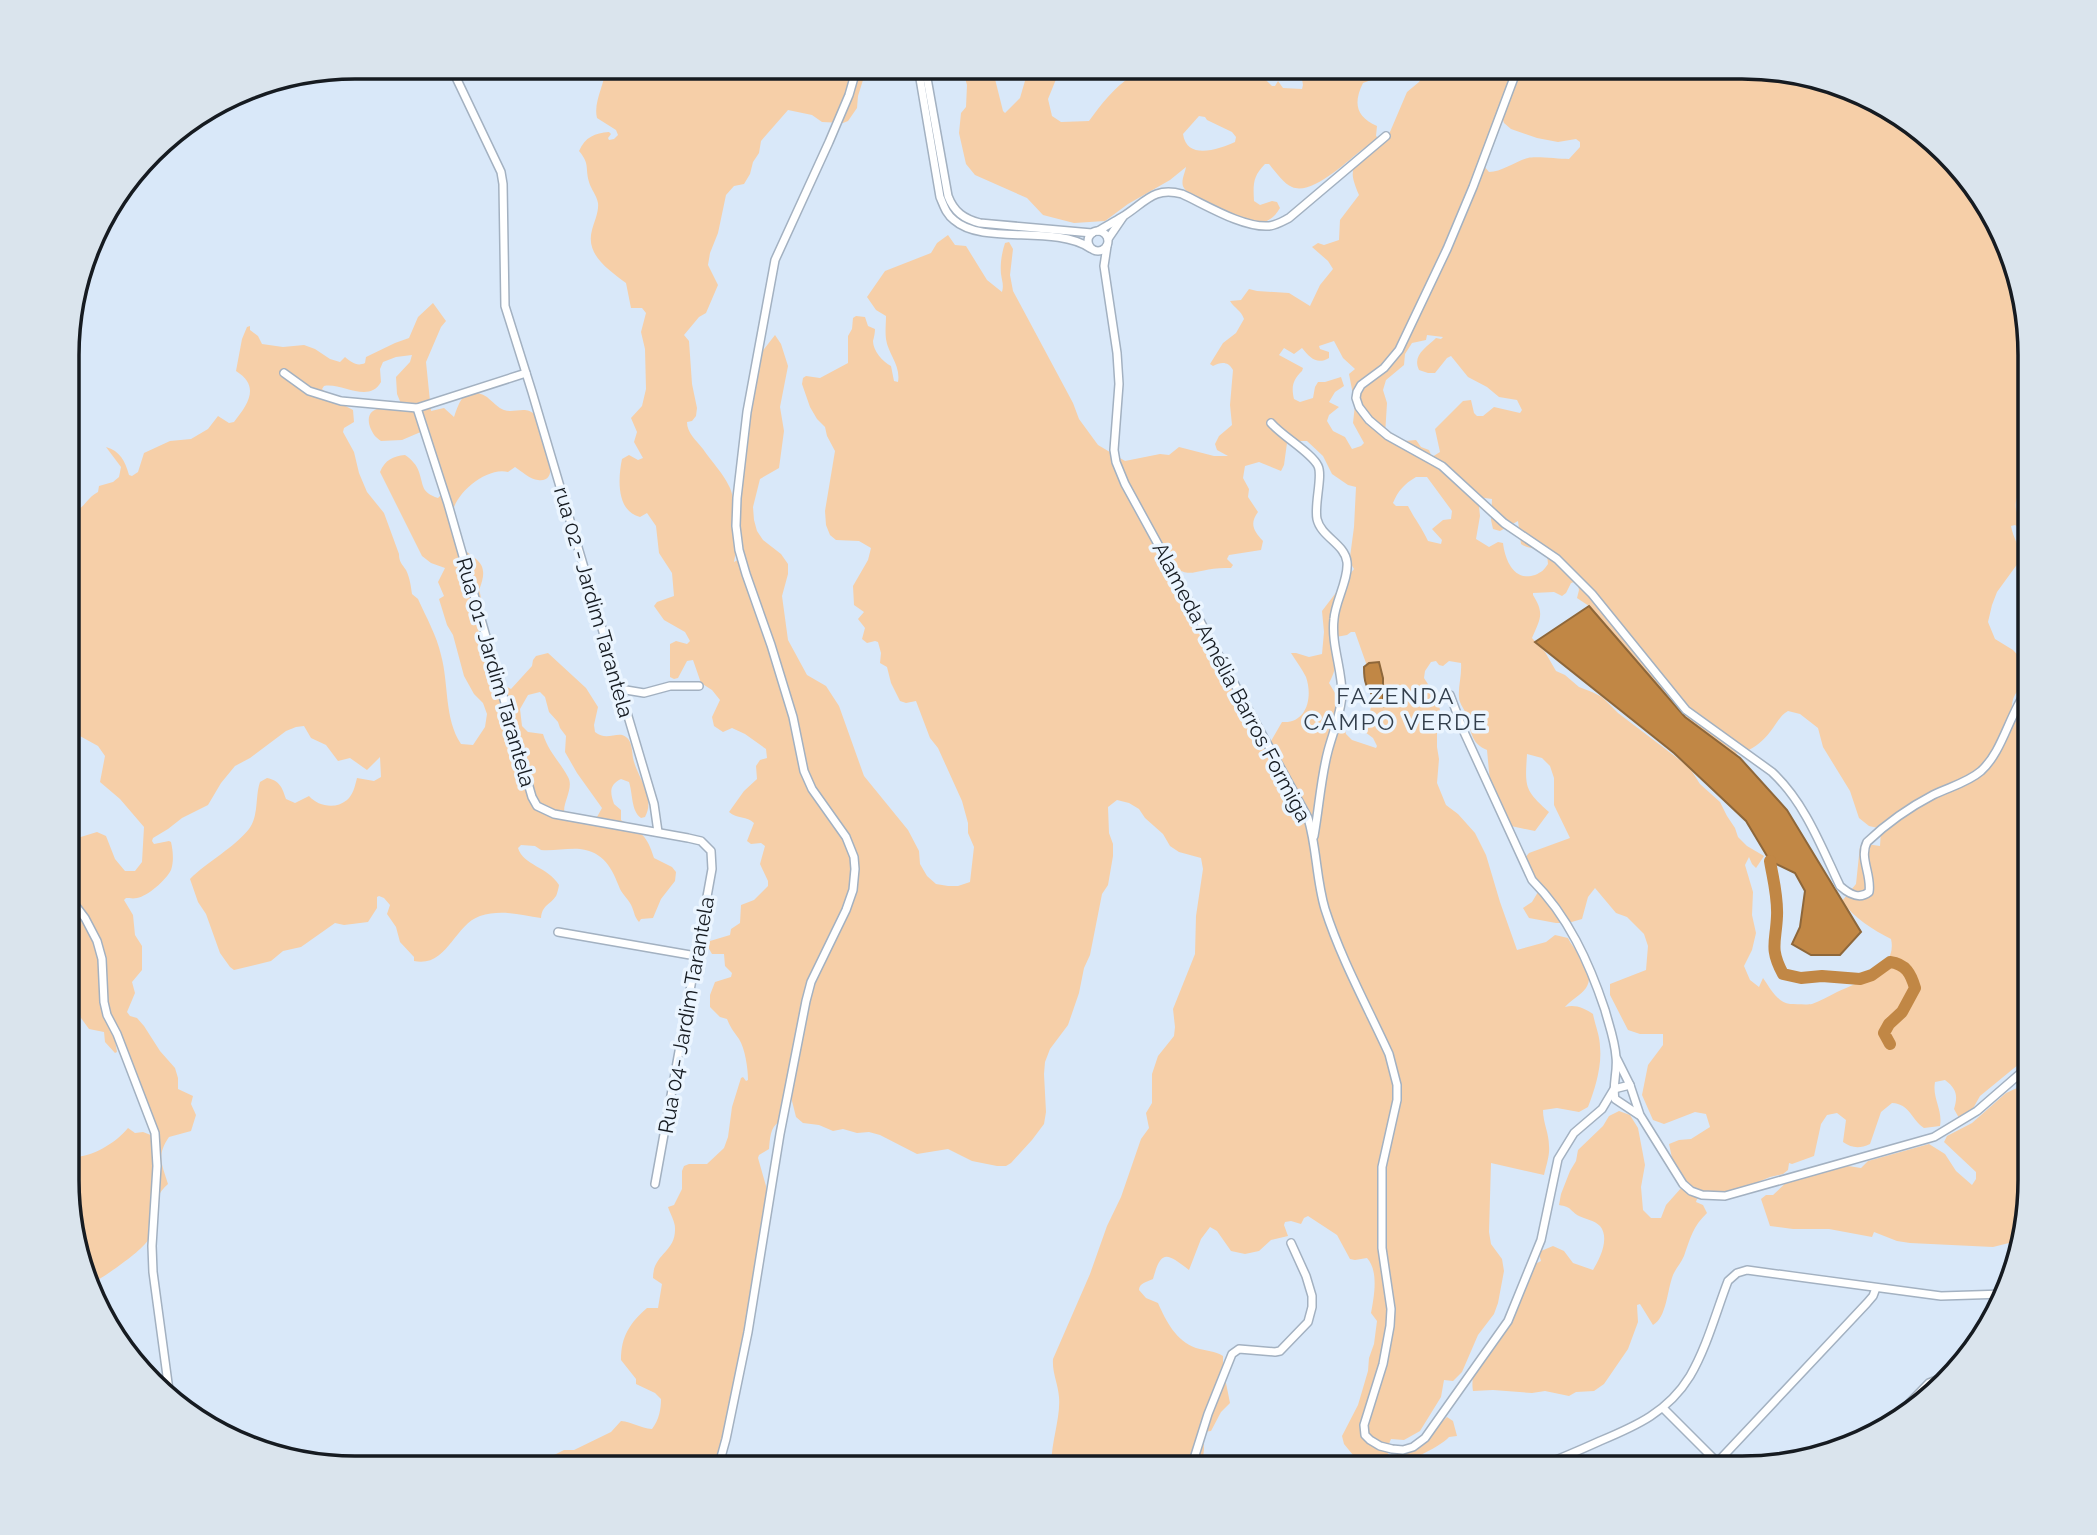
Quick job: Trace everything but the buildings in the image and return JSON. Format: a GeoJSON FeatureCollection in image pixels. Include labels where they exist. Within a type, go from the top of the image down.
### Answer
{"type":"FeatureCollection","features":[{"type":"Feature","properties":{"kind":"street"},"geometry":{"type":"LineString","coordinates":[[284,373],[309,391],[341,401],[417,408],[526,373],[505,306],[501,172],[457,79]]}},
{"type":"Feature","properties":{"kind":"street"},"geometry":{"type":"LineString","coordinates":[[721,1456],[748,1332],[780,1134],[806,1001],[811,982],[853,890],[854,857],[846,837],[812,789],[804,771],[793,717],[746,574],[736,526],[738,471],[775,260],[829,142],[853,79]]}},
{"type":"Feature","properties":{"kind":"street"},"geometry":{"type":"LineString","coordinates":[[920,79],[940,197],[945,211],[961,226],[979,231],[1075,240],[1091,249],[1102,250],[1124,216]]}},
{"type":"Feature","properties":{"kind":"street"},"geometry":{"type":"LineString","coordinates":[[927,79],[948,196],[957,212],[981,223],[1104,233],[1107,242],[1104,266]]}},
{"type":"Feature","properties":{"kind":"street"},"geometry":{"type":"LineString","coordinates":[[1513,79],[1468,200],[1399,350],[1384,368],[1361,385],[1357,392],[1359,407],[1369,420],[1388,436],[1442,466],[1504,523],[1557,559],[1592,594],[1686,710],[1772,772],[1784,784],[1801,808],[1840,886],[1848,894],[1861,896],[1869,892],[1870,878],[1864,855],[1867,842],[1907,809],[1981,771],[1997,748],[2018,704]]}},
{"type":"Feature","properties":{"kind":"street"},"geometry":{"type":"LineString","coordinates":[[1104,266],[1091,249],[1088,238],[1153,195],[1171,191],[1250,223],[1271,226],[1279,224],[1386,136]]}},
{"type":"Feature","properties":{"kind":"street","name":"Alameda Amélia Barros Formiga"},"geometry":{"type":"LineString","coordinates":[[1104,266],[1119,384],[1114,450],[1116,462],[1125,484],[1300,804],[1314,837],[1318,878],[1331,926],[1389,1054],[1397,1085],[1397,1100],[1382,1167],[1382,1248],[1390,1303],[1390,1326],[1384,1364],[1364,1425],[1365,1435],[1370,1440],[1380,1446],[1403,1450],[1413,1447],[1424,1438],[1508,1321],[1541,1240],[1558,1159],[1565,1144],[1602,1110],[1614,1089]]}},
{"type":"Feature","properties":{"kind":"street","name":"rua 02 - Jardim Tarantela"},"geometry":{"type":"LineString","coordinates":[[526,373],[654,804],[658,832]]}},
{"type":"Feature","properties":{"kind":"street","name":"Rua 01- Jardim Tarantela"},"geometry":{"type":"LineString","coordinates":[[417,408],[532,797],[537,806],[554,814],[658,832],[701,841],[708,846]]}},
{"type":"Feature","properties":{"kind":"street"},"geometry":{"type":"LineString","coordinates":[[1271,423],[1279,433],[1317,464],[1320,470],[1315,502],[1318,525],[1341,550],[1347,564],[1333,622],[1342,694],[1338,724],[1328,750],[1314,837]]}},
{"type":"Feature","properties":{"kind":"street"},"geometry":{"type":"LineString","coordinates":[[620,689],[645,693],[670,686],[699,686]]}},
{"type":"Feature","properties":{"kind":"street"},"geometry":{"type":"LineString","coordinates":[[1450,695],[1464,732],[1532,880],[1546,894],[1572,930],[1600,994],[1617,1059],[1636,1099],[1640,1115],[1683,1184],[1691,1191],[1702,1195],[1725,1196],[1934,1137],[1977,1111],[2018,1075]]}},
{"type":"Feature","properties":{"kind":"street","name":"Rua 04- Jardim Tarantela"},"geometry":{"type":"LineString","coordinates":[[655,1184],[712,869],[713,858],[708,846]]}},
{"type":"Feature","properties":{"kind":"street"},"geometry":{"type":"LineString","coordinates":[[79,910],[97,941],[102,959],[107,1015],[155,1133],[157,1166],[153,1272],[168,1384]]}},
{"type":"Feature","properties":{"kind":"street"},"geometry":{"type":"LineString","coordinates":[[558,932],[696,956]]}},
{"type":"Feature","properties":{"kind":"street"},"geometry":{"type":"LineString","coordinates":[[1617,1059],[1615,1099],[1640,1115]]}},
{"type":"Feature","properties":{"kind":"street"},"geometry":{"type":"LineString","coordinates":[[1614,1089],[1630,1085]]}},
{"type":"Feature","properties":{"kind":"street","name":"Alameda Amélia Barros Formiga"},"geometry":{"type":"LineString","coordinates":[[1602,1110],[1636,1099]]}},
{"type":"Feature","properties":{"kind":"street"},"geometry":{"type":"LineString","coordinates":[[1195,1456],[1232,1354],[1239,1349],[1280,1351],[1308,1322],[1312,1296],[1291,1243]]}},
{"type":"Feature","properties":{"kind":"street"},"geometry":{"type":"LineString","coordinates":[[1564,1456],[1636,1426],[1663,1408],[1684,1385],[1694,1368],[1728,1281],[1737,1273],[1747,1270],[1941,1296],[1994,1294]]}},
{"type":"Feature","properties":{"kind":"street"},"geometry":{"type":"LineString","coordinates":[[1728,1456],[1867,1303],[1876,1289]]}},
{"type":"Feature","properties":{"kind":"street"},"geometry":{"type":"LineString","coordinates":[[1663,1408],[1708,1456]]}},
{"type":"Feature","properties":{"kind":"shaded area"},"geometry":{"type":"Polygon","coordinates":[[[604,79],[863,79],[857,108],[848,121],[822,122],[812,115],[788,110],[761,141],[759,153],[744,184],[734,186],[726,195],[708,265],[718,285],[706,313],[699,317],[684,335],[689,341],[692,384],[697,408],[696,416],[687,422],[687,426],[724,476],[732,493],[736,524],[734,562],[745,556],[740,532],[738,451],[758,357],[775,335],[788,366],[780,407],[784,431],[779,468],[760,479],[753,507],[757,531],[788,564],[782,596],[788,640],[807,675],[826,686],[839,706],[864,776],[908,830],[919,851],[920,864],[927,876],[936,884],[948,886],[970,882],[974,847],[968,833],[962,801],[938,748],[930,738],[916,701],[900,701],[887,667],[880,663],[878,642],[867,643],[862,639],[865,628],[858,619],[864,612],[854,605],[853,586],[868,560],[871,548],[859,541],[836,540],[830,535],[826,525],[825,511],[835,451],[825,427],[810,407],[802,384],[803,378],[820,378],[848,363],[848,336],[856,316],[865,317],[868,326],[875,329],[875,349],[891,366],[894,381],[898,382],[898,370],[886,339],[886,316],[876,310],[867,297],[885,271],[931,253],[937,243],[948,235],[955,245],[966,246],[987,280],[1002,292],[1002,258],[1005,243],[1009,242],[1013,249],[1010,275],[1013,291],[1079,419],[1098,445],[1125,461],[1160,454],[1169,455],[1179,447],[1214,456],[1228,456],[1217,450],[1215,444],[1219,436],[1232,425],[1230,405],[1233,370],[1227,364],[1210,364],[1223,343],[1236,333],[1244,319],[1230,301],[1241,300],[1249,289],[1289,293],[1310,306],[1320,285],[1333,269],[1312,247],[1318,243],[1324,245],[1339,240],[1340,220],[1359,195],[1353,179],[1354,169],[1370,146],[1309,187],[1292,187],[1269,164],[1265,164],[1255,181],[1254,201],[1260,205],[1277,202],[1280,208],[1273,217],[1264,222],[1245,222],[1188,193],[1182,183],[1186,167],[1105,221],[1074,223],[1043,215],[1027,198],[975,175],[966,164],[959,133],[961,113],[966,107],[965,79],[995,79],[1005,113],[1020,98],[1026,79],[1056,79],[1048,99],[1052,116],[1061,122],[1089,121],[1108,97],[1128,79],[1265,79],[1272,86],[1278,81],[1283,88],[1302,89],[1302,79],[1371,79],[1363,83],[1357,103],[1361,114],[1377,126],[1376,136],[1381,140],[1387,139],[1407,92],[1421,79],[1761,79],[1831,93],[1865,107],[1896,125],[1938,159],[1972,201],[1990,232],[2004,266],[2016,318],[2018,527],[2011,526],[2018,547],[2018,563],[1997,592],[1988,622],[1995,639],[2018,655],[2018,690],[2012,707],[2018,704],[2018,1065],[1980,1096],[1971,1112],[1959,1118],[1954,1109],[1956,1100],[1952,1086],[1945,1080],[1935,1082],[1940,1126],[1924,1128],[1907,1109],[1892,1103],[1881,1112],[1870,1144],[1862,1147],[1849,1146],[1843,1142],[1846,1120],[1837,1113],[1827,1115],[1821,1124],[1814,1156],[1789,1163],[1788,1170],[1783,1174],[1732,1193],[1697,1199],[1696,1202],[1703,1205],[1707,1213],[1695,1228],[1673,1275],[1661,1316],[1653,1325],[1640,1304],[1637,1305],[1638,1322],[1628,1349],[1604,1384],[1594,1391],[1576,1392],[1569,1396],[1545,1391],[1473,1391],[1479,1364],[1507,1325],[1533,1265],[1541,1261],[1541,1251],[1553,1246],[1564,1251],[1573,1263],[1593,1270],[1598,1260],[1604,1242],[1600,1226],[1559,1205],[1578,1150],[1603,1126],[1609,1116],[1619,1111],[1630,1115],[1638,1128],[1645,1165],[1641,1187],[1643,1210],[1651,1218],[1661,1218],[1666,1205],[1682,1187],[1669,1144],[1691,1139],[1710,1127],[1706,1114],[1695,1112],[1664,1124],[1653,1120],[1642,1095],[1648,1065],[1663,1045],[1663,1034],[1640,1034],[1628,1030],[1610,995],[1610,984],[1646,970],[1648,946],[1644,934],[1627,917],[1616,913],[1595,888],[1588,897],[1582,919],[1568,923],[1529,918],[1523,908],[1532,902],[1538,892],[1521,862],[1529,853],[1570,838],[1554,805],[1554,778],[1550,766],[1542,758],[1527,754],[1528,787],[1549,812],[1535,831],[1511,826],[1490,782],[1487,750],[1478,745],[1473,737],[1459,700],[1461,663],[1449,661],[1443,666],[1436,661],[1431,662],[1424,678],[1437,698],[1440,710],[1437,723],[1437,783],[1446,805],[1475,833],[1486,855],[1517,950],[1546,942],[1555,935],[1568,938],[1584,962],[1589,982],[1565,1007],[1579,1007],[1593,1014],[1599,1039],[1600,1062],[1588,1107],[1579,1112],[1557,1108],[1543,1110],[1549,1149],[1544,1175],[1491,1163],[1489,1232],[1491,1244],[1502,1259],[1504,1271],[1498,1303],[1494,1314],[1478,1335],[1462,1372],[1453,1381],[1444,1380],[1441,1397],[1420,1431],[1404,1440],[1391,1439],[1386,1451],[1390,1456],[1353,1456],[1344,1444],[1342,1436],[1358,1405],[1374,1344],[1377,1321],[1371,1313],[1373,1270],[1367,1258],[1350,1259],[1337,1235],[1308,1216],[1301,1224],[1285,1222],[1288,1236],[1271,1240],[1259,1251],[1245,1254],[1231,1251],[1217,1231],[1210,1227],[1201,1239],[1189,1270],[1170,1257],[1165,1257],[1159,1263],[1153,1279],[1139,1288],[1146,1298],[1158,1303],[1168,1323],[1183,1341],[1223,1356],[1230,1403],[1221,1412],[1211,1431],[1203,1432],[1203,1456],[1052,1456],[1059,1406],[1053,1359],[1121,1197],[1141,1139],[1149,1128],[1146,1113],[1152,1103],[1152,1074],[1158,1056],[1174,1036],[1173,1009],[1195,954],[1196,916],[1203,869],[1201,858],[1179,852],[1170,846],[1163,834],[1139,809],[1117,800],[1108,807],[1113,856],[1108,885],[1102,894],[1090,955],[1068,1025],[1050,1049],[1045,1062],[1044,1124],[1032,1140],[1011,1163],[997,1166],[972,1161],[948,1149],[917,1154],[869,1132],[857,1133],[843,1129],[833,1131],[819,1125],[803,1123],[796,1117],[791,1097],[795,1070],[779,1122],[772,1130],[769,1149],[758,1158],[766,1186],[767,1205],[763,1235],[753,1271],[754,1294],[721,1456],[552,1456],[564,1450],[574,1450],[611,1432],[621,1421],[652,1429],[658,1418],[661,1399],[636,1384],[636,1379],[621,1360],[623,1344],[631,1325],[641,1314],[647,1308],[658,1308],[662,1284],[653,1278],[654,1270],[672,1243],[675,1226],[668,1207],[674,1205],[682,1189],[684,1166],[707,1164],[724,1148],[741,1078],[748,1080],[741,1043],[727,1019],[720,1017],[710,1007],[710,995],[715,982],[731,977],[732,973],[725,966],[724,954],[712,954],[708,947],[710,941],[730,935],[731,929],[740,923],[741,905],[754,900],[768,886],[760,864],[765,846],[747,841],[754,823],[729,812],[744,791],[757,779],[756,766],[760,760],[767,758],[766,749],[732,728],[723,732],[714,726],[712,717],[720,700],[712,690],[701,683],[693,660],[687,661],[678,678],[670,677],[670,644],[676,641],[687,644],[690,641],[685,632],[664,620],[654,606],[657,602],[674,596],[672,573],[659,553],[656,526],[647,513],[640,517],[632,514],[626,508],[621,493],[622,459],[629,455],[638,460],[643,458],[634,442],[637,432],[631,418],[642,406],[646,389],[645,349],[641,332],[646,313],[642,308],[631,308],[626,283],[600,261],[592,247],[592,230],[598,203],[589,182],[586,163],[579,151],[587,139],[595,135],[609,132],[609,140],[618,135],[616,130],[597,118],[604,79]],[[1499,109],[1483,165],[1489,172],[1528,158],[1569,159],[1580,147],[1580,142],[1576,139],[1558,142],[1511,129],[1504,123],[1499,109]],[[1199,116],[1183,134],[1191,148],[1204,151],[1235,142],[1236,137],[1232,132],[1199,116]],[[1427,335],[1426,340],[1412,343],[1405,354],[1404,365],[1386,380],[1383,390],[1387,403],[1385,435],[1394,442],[1416,440],[1421,447],[1429,450],[1432,457],[1440,452],[1435,429],[1463,401],[1471,400],[1477,416],[1483,416],[1494,407],[1520,413],[1522,410],[1517,400],[1499,397],[1468,377],[1451,356],[1435,373],[1419,370],[1417,360],[1421,352],[1436,338],[1443,337],[1427,335]],[[1334,341],[1319,346],[1329,352],[1329,358],[1321,361],[1314,359],[1302,348],[1294,354],[1284,348],[1279,355],[1303,368],[1294,384],[1294,399],[1300,402],[1313,398],[1318,382],[1341,377],[1344,386],[1335,392],[1329,402],[1339,407],[1329,415],[1327,421],[1333,431],[1345,437],[1352,449],[1361,446],[1364,443],[1353,423],[1355,405],[1349,374],[1355,369],[1343,358],[1334,341]],[[1307,441],[1287,443],[1281,471],[1259,462],[1245,466],[1243,478],[1249,489],[1248,497],[1258,512],[1253,524],[1263,541],[1261,550],[1229,555],[1227,559],[1233,565],[1231,568],[1190,573],[1176,568],[1156,546],[1160,562],[1207,644],[1207,658],[1216,663],[1227,676],[1243,717],[1267,748],[1282,722],[1297,719],[1308,701],[1306,677],[1291,653],[1309,657],[1322,654],[1322,611],[1354,569],[1350,557],[1356,487],[1332,474],[1323,456],[1307,441]],[[1416,477],[1399,491],[1393,503],[1396,506],[1408,506],[1428,541],[1441,544],[1442,540],[1432,529],[1443,520],[1451,519],[1452,511],[1427,477],[1416,477]],[[1478,497],[1480,516],[1476,539],[1489,547],[1498,542],[1503,543],[1508,562],[1521,575],[1535,575],[1543,571],[1548,564],[1547,554],[1521,544],[1518,521],[1500,531],[1493,529],[1492,499],[1478,497]],[[1577,581],[1571,583],[1562,596],[1554,592],[1533,593],[1540,616],[1532,638],[1545,652],[1556,671],[1579,687],[1602,697],[1618,713],[1689,767],[1700,784],[1720,802],[1738,837],[1764,856],[1756,868],[1749,857],[1745,865],[1753,892],[1752,915],[1756,933],[1744,966],[1750,980],[1759,987],[1763,978],[1774,994],[1785,1003],[1810,1004],[1875,973],[1889,959],[1891,939],[1864,923],[1842,901],[1856,884],[1860,846],[1880,846],[1881,831],[1859,818],[1850,791],[1823,747],[1818,728],[1800,714],[1788,711],[1756,746],[1736,754],[1719,755],[1585,618],[1589,606],[1577,598],[1577,581]],[[1355,632],[1336,637],[1337,655],[1329,683],[1335,693],[1346,734],[1352,740],[1376,748],[1373,738],[1365,732],[1372,703],[1367,666],[1355,632]]]}},
{"type":"Feature","properties":{"kind":"shaded area"},"geometry":{"type":"Polygon","coordinates":[[[433,303],[446,321],[426,362],[431,411],[444,408],[454,417],[464,396],[473,392],[487,397],[504,410],[531,412],[538,420],[549,457],[549,476],[545,480],[532,479],[515,467],[508,472],[491,473],[466,489],[453,512],[459,546],[477,559],[483,568],[479,590],[483,619],[489,630],[483,645],[484,653],[492,671],[511,689],[532,666],[536,656],[548,653],[586,688],[598,707],[595,732],[604,736],[623,735],[628,739],[634,763],[647,794],[648,811],[645,817],[641,818],[634,807],[629,782],[621,779],[614,784],[611,789],[612,796],[614,804],[621,810],[621,820],[642,835],[654,858],[672,867],[676,872],[675,881],[661,899],[653,918],[641,919],[639,922],[614,874],[601,857],[580,849],[541,850],[535,846],[521,845],[518,848],[521,854],[549,874],[559,885],[554,899],[545,908],[541,918],[503,913],[480,916],[463,928],[435,958],[414,961],[414,957],[400,942],[396,927],[387,914],[390,905],[379,896],[377,908],[368,922],[344,925],[335,923],[301,947],[283,951],[271,961],[234,970],[220,953],[190,879],[249,829],[254,818],[260,782],[267,778],[275,781],[282,788],[286,799],[295,803],[309,796],[322,804],[332,806],[349,798],[357,778],[374,781],[381,777],[380,757],[367,770],[350,758],[338,761],[326,745],[311,738],[304,726],[286,731],[235,766],[208,805],[182,818],[153,838],[154,844],[171,842],[173,863],[165,878],[141,897],[124,900],[133,915],[135,935],[142,946],[142,970],[132,982],[135,993],[127,1012],[144,1026],[175,1068],[178,1089],[193,1096],[191,1104],[196,1115],[191,1131],[169,1137],[161,1155],[168,1184],[158,1197],[148,1240],[131,1257],[97,1280],[88,1252],[81,1217],[79,1157],[101,1149],[116,1140],[128,1128],[135,1133],[143,1132],[156,1137],[138,1087],[127,1072],[126,1053],[119,1041],[115,1040],[115,1053],[105,1042],[104,1032],[89,1029],[79,1011],[79,838],[97,832],[106,836],[115,859],[125,871],[135,871],[142,862],[144,827],[120,799],[100,782],[105,756],[98,746],[79,736],[79,510],[98,492],[99,486],[119,477],[121,467],[106,447],[118,454],[132,476],[138,472],[144,453],[170,441],[191,439],[208,429],[218,416],[229,423],[234,422],[250,395],[248,383],[236,371],[247,327],[250,326],[250,330],[258,336],[262,344],[283,347],[304,345],[330,359],[340,362],[345,357],[359,364],[365,363],[366,357],[409,338],[418,317],[433,303]],[[412,355],[383,362],[380,369],[381,382],[369,391],[331,386],[324,386],[322,389],[334,400],[353,410],[354,422],[344,428],[343,432],[354,452],[367,492],[384,513],[400,561],[406,570],[412,594],[418,599],[437,641],[449,712],[456,734],[461,744],[473,745],[485,727],[487,714],[483,703],[474,694],[464,676],[453,635],[439,599],[444,596],[438,582],[445,568],[422,556],[380,472],[390,459],[405,455],[417,467],[426,491],[438,498],[442,494],[423,431],[402,440],[381,441],[370,427],[369,420],[373,411],[383,407],[402,406],[397,394],[396,377],[410,362],[412,355]],[[540,692],[528,695],[520,709],[522,726],[528,732],[543,734],[568,777],[570,784],[564,813],[567,818],[589,824],[602,808],[565,752],[566,736],[549,712],[545,697],[540,692]]]}},
{"type":"Feature","properties":{"kind":"shaded area"},"geometry":{"type":"Polygon","coordinates":[[[1589,606],[1685,717],[1740,758],[1787,810],[1861,932],[1840,955],[1811,955],[1792,944],[1800,927],[1805,891],[1795,873],[1770,861],[1746,821],[1674,753],[1535,642],[1589,606]]]}},
{"type":"Feature","properties":{"kind":"shaded area"},"geometry":{"type":"Polygon","coordinates":[[[1379,662],[1383,678],[1383,706],[1376,705],[1364,676],[1364,667],[1369,663],[1379,662]]]}},
{"type":"Feature","properties":{"kind":"shaded area"},"geometry":{"type":"Polygon","coordinates":[[[2017,1088],[2018,1199],[2011,1244],[1993,1247],[1910,1243],[1874,1232],[1872,1237],[1829,1229],[1770,1226],[1761,1199],[1766,1195],[1773,1195],[1791,1178],[1848,1166],[1861,1168],[1868,1161],[1929,1144],[1945,1154],[1956,1171],[1972,1185],[1976,1172],[1944,1142],[1947,1136],[1972,1123],[2006,1093],[2017,1088]]]}},
{"type":"Feature","properties":{"kind":"shaded area"},"geometry":{"type":"Polygon","coordinates":[[[1447,1417],[1453,1421],[1457,1436],[1449,1437],[1417,1456],[1393,1456],[1417,1445],[1447,1417]]]}},
{"type":"Feature","properties":{"kind":"waterway"},"geometry":{"type":"LineString","coordinates":[[1770,861],[1777,902],[1775,951],[1783,974],[1801,978],[1822,976],[1860,979],[1872,975],[1890,962],[1904,967],[1910,974],[1915,988],[1902,1012],[1884,1033],[1890,1044]]}},
{"type":"Feature","properties":{"kind":"district","name":"FAZENDA CAMPO VERDE"},"geometry":{"type":"Point","coordinates":[1396,708]}}]}
